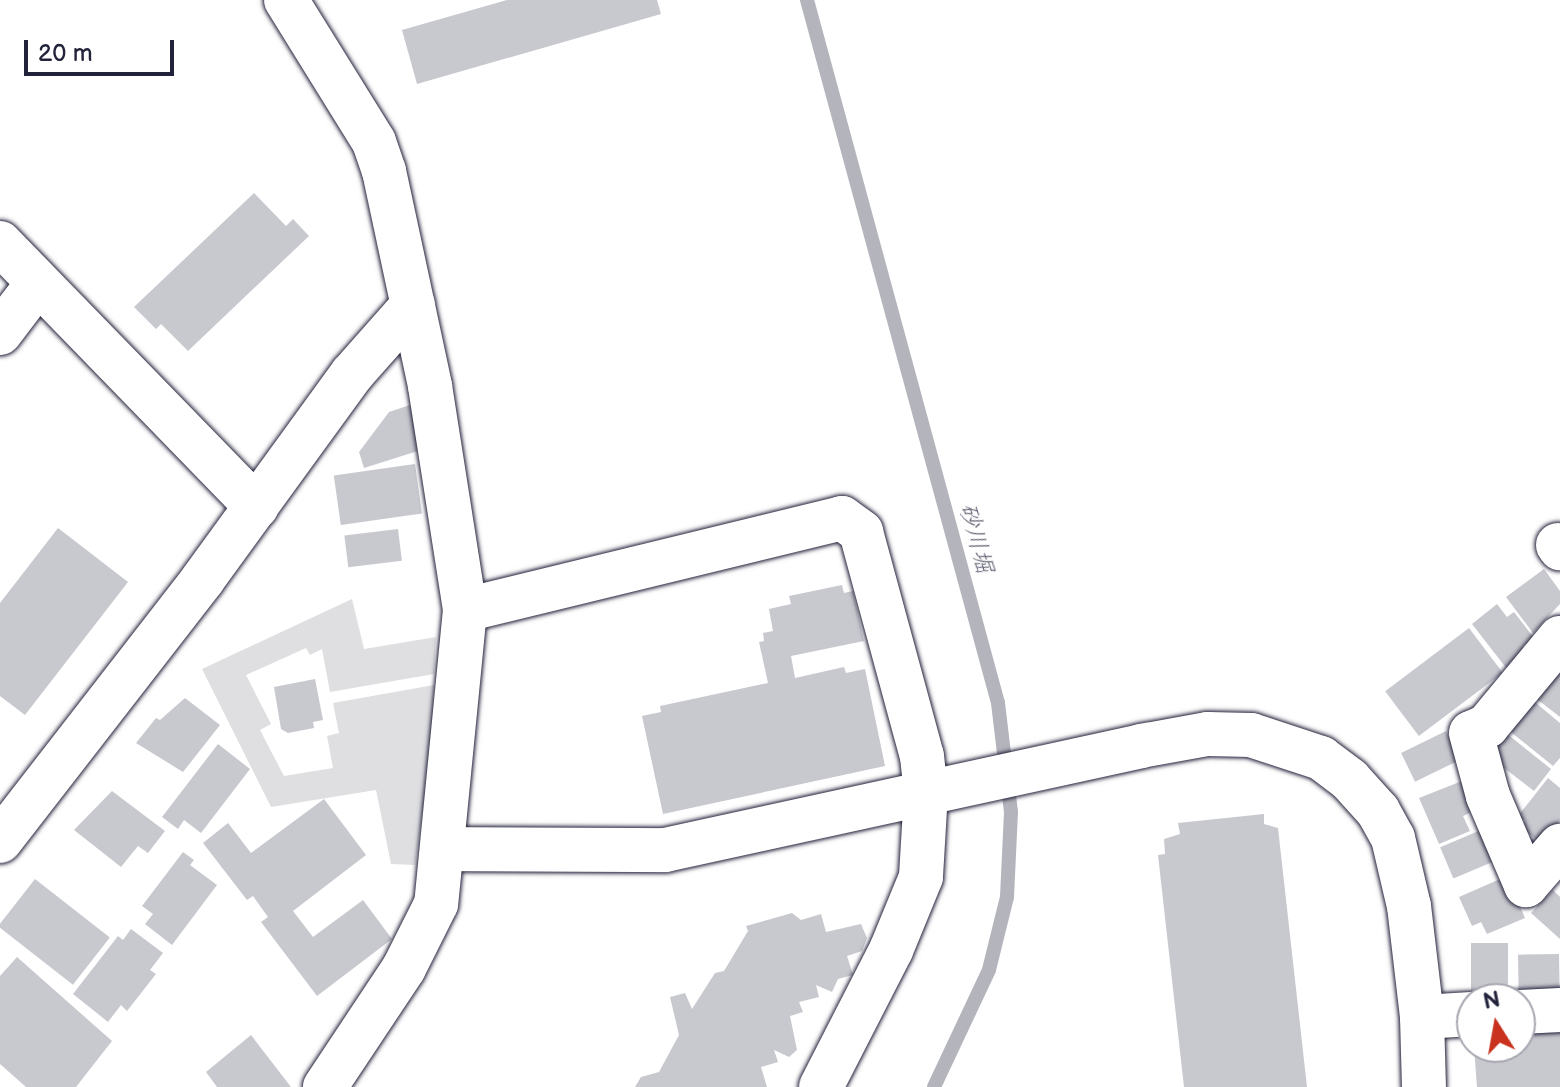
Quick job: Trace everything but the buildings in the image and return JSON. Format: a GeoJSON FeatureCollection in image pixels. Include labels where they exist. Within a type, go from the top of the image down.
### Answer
{"type":"FeatureCollection","features":[{"type":"Feature","properties":{"kind":"street"},"geometry":{"type":"LineString","coordinates":[[286,0],[374,142],[413,305],[465,610],[443,849],[430,917],[404,968],[325,1087]]}},
{"type":"Feature","properties":{"kind":"street"},"geometry":{"type":"LineString","coordinates":[[0,243],[257,507]]}},
{"type":"Feature","properties":{"kind":"street"},"geometry":{"type":"LineString","coordinates":[[0,333],[38,283]]}},
{"type":"Feature","properties":{"kind":"street"},"geometry":{"type":"LineString","coordinates":[[0,841],[257,507],[352,374],[413,305]]}},
{"type":"Feature","properties":{"kind":"street"},"geometry":{"type":"LineString","coordinates":[[465,610],[842,518],[861,532],[922,756],[943,788],[921,877],[891,950],[821,1087]]}},
{"type":"Feature","properties":{"kind":"street"},"geometry":{"type":"LineString","coordinates":[[1560,638],[1487,726],[1471,733],[1488,796],[1526,885],[1560,846]]}},
{"type":"Feature","properties":{"kind":"street"},"geometry":{"type":"LineString","coordinates":[[443,849],[665,850],[1141,746],[1208,734],[1251,735],[1321,758],[1350,780],[1378,811],[1403,868],[1422,1017],[1424,1087]]}},
{"type":"Feature","properties":{"kind":"street"},"geometry":{"type":"LineString","coordinates":[[1536,1011],[1560,1010]]}},
{"type":"Feature","properties":{"kind":"street"},"geometry":{"type":"LineString","coordinates":[[1422,1017],[1456,1015]]}},
{"type":"Feature","properties":{"kind":"shaded area"},"geometry":{"type":"Polygon","coordinates":[[[352,599],[364,649],[436,637],[434,674],[330,692],[322,649],[310,655],[306,648],[246,675],[271,724],[260,730],[284,776],[333,768],[327,736],[339,733],[333,703],[434,685],[431,751],[415,865],[391,864],[376,790],[271,807],[202,669],[352,599]]]}},
{"type":"Feature","properties":{"kind":"waterway","name":"砂川堀"},"geometry":{"type":"LineString","coordinates":[[807,0],[998,703],[1011,812],[1007,897],[989,970],[934,1087]]}}]}
